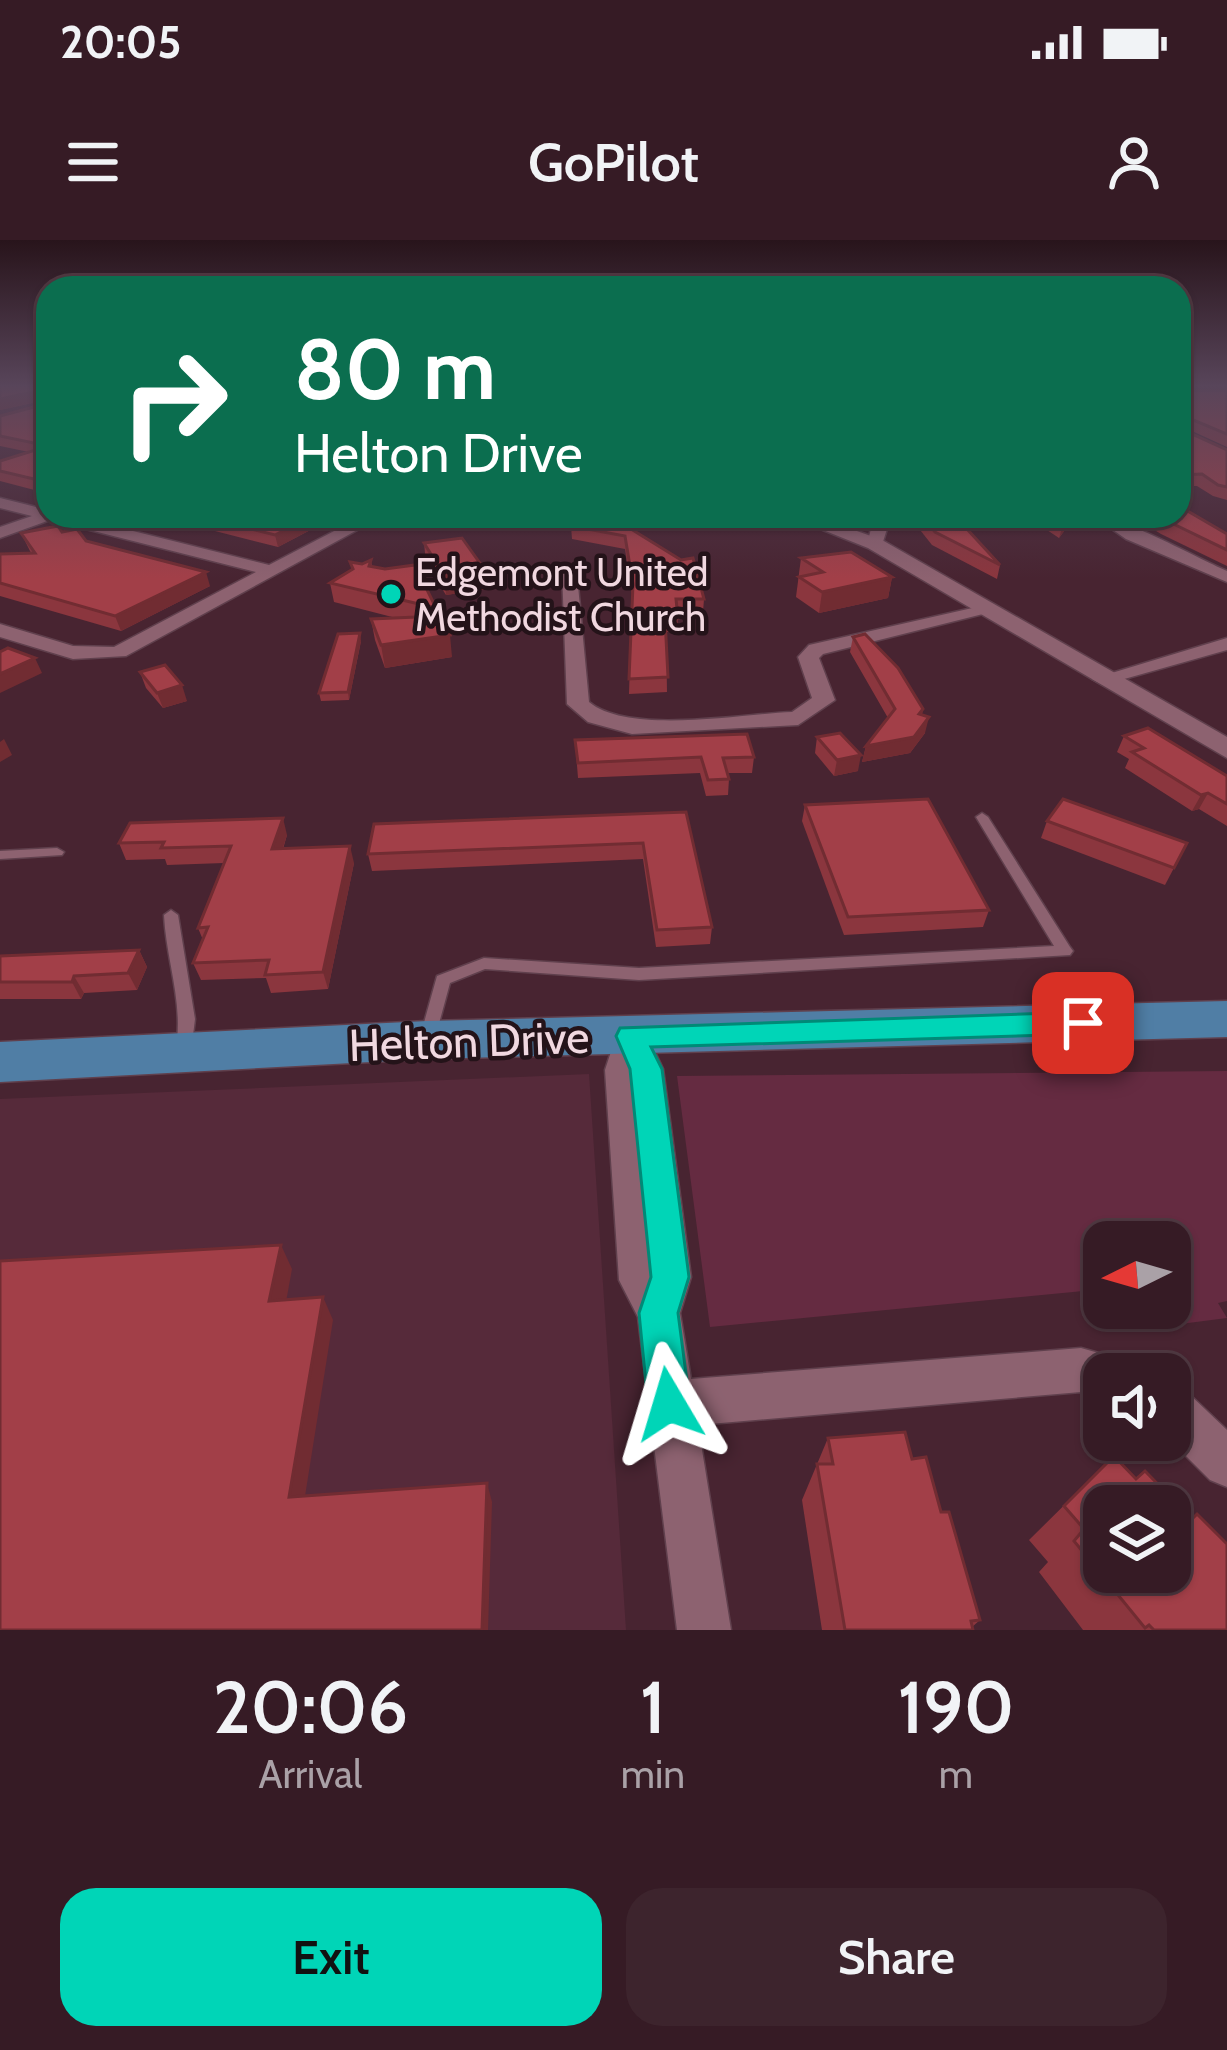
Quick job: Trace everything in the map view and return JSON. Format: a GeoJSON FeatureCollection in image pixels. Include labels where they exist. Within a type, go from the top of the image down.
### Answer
{"type":"FeatureCollection","features":[{"type":"Feature","properties":{"kind":"main road","name":"Helton Drive"},"geometry":{"type":"LineString","coordinates":[[0,1062],[427,1040],[1227,1019]]}},
{"type":"Feature","properties":{"kind":"street"},"geometry":{"type":"LineString","coordinates":[[0,502],[36,511]]}},
{"type":"Feature","properties":{"kind":"street"},"geometry":{"type":"LineString","coordinates":[[0,532],[36,520]]}},
{"type":"Feature","properties":{"kind":"street"},"geometry":{"type":"LineString","coordinates":[[102,528],[272,571]]}},
{"type":"Feature","properties":{"kind":"street"},"geometry":{"type":"LineString","coordinates":[[0,630],[75,655],[119,652],[353,528]]}},
{"type":"Feature","properties":{"kind":"street"},"geometry":{"type":"LineString","coordinates":[[830,528],[875,544],[1227,748]]}},
{"type":"Feature","properties":{"kind":"street"},"geometry":{"type":"LineString","coordinates":[[875,544],[878,528]]}},
{"type":"Feature","properties":{"kind":"street"},"geometry":{"type":"LineString","coordinates":[[1120,528],[1227,577]]}},
{"type":"Feature","properties":{"kind":"street"},"geometry":{"type":"LineString","coordinates":[[568,575],[578,704],[606,723],[632,727],[798,718],[824,700],[808,657],[816,649],[990,610]]}},
{"type":"Feature","properties":{"kind":"street"},"geometry":{"type":"LineString","coordinates":[[1103,679],[1227,644]]}},
{"type":"Feature","properties":{"kind":"street"},"geometry":{"type":"LineString","coordinates":[[631,1036],[622,1070],[640,1280],[659,1313],[704,1630]]}},
{"type":"Feature","properties":{"kind":"street"},"geometry":{"type":"LineString","coordinates":[[669,1404],[1083,1370]]}},
{"type":"Feature","properties":{"kind":"street"},"geometry":{"type":"LineString","coordinates":[[1191,1428],[1227,1463]]}},
{"type":"Feature","properties":{"kind":"lane"},"geometry":{"type":"LineString","coordinates":[[427,1040],[443,980],[484,963],[638,974],[1065,951],[982,817]]}},
{"type":"Feature","properties":{"kind":"lane"},"geometry":{"type":"LineString","coordinates":[[0,855],[57,852]]}},
{"type":"Feature","properties":{"kind":"lane"},"geometry":{"type":"LineString","coordinates":[[171,915],[171,951],[191,1028],[183,1052]]}},
{"type":"Feature","properties":{"kind":"shaded area"},"geometry":{"type":"Polygon","coordinates":[[[1227,1071],[1227,1301],[1218,1303],[1227,1318],[1191,1323],[1191,1221],[1083,1221],[1083,1291],[710,1327],[677,1076],[1227,1071]]]}},
{"type":"Feature","properties":{"kind":"shaded area"},"geometry":{"type":"Polygon","coordinates":[[[589,1074],[626,1630],[0,1630],[0,1099],[589,1074]]]}},
{"type":"Feature","properties":{"kind":"building"},"geometry":{"type":"Polygon","coordinates":[[[36,450],[36,480],[0,471],[0,461],[36,450]]]}},
{"type":"Feature","properties":{"kind":"building"},"geometry":{"type":"Polygon","coordinates":[[[1191,450],[1227,450],[1227,487],[1202,474],[1191,474],[1191,450]]]}},
{"type":"Feature","properties":{"kind":"building"},"geometry":{"type":"Polygon","coordinates":[[[1191,513],[1227,534],[1227,550],[1182,528],[1191,528],[1191,513]]]}},
{"type":"Feature","properties":{"kind":"building"},"geometry":{"type":"Polygon","coordinates":[[[247,528],[289,528],[275,535],[247,528]]]}},
{"type":"Feature","properties":{"kind":"building"},"geometry":{"type":"Polygon","coordinates":[[[582,528],[629,528],[681,560],[693,558],[704,599],[676,599],[678,618],[665,618],[668,677],[629,679],[633,584],[625,536],[582,528]]]}},
{"type":"Feature","properties":{"kind":"building"},"geometry":{"type":"Polygon","coordinates":[[[932,528],[966,528],[1000,565],[932,528]]]}},
{"type":"Feature","properties":{"kind":"building"},"geometry":{"type":"Polygon","coordinates":[[[77,529],[86,541],[206,572],[115,616],[0,583],[0,554],[35,553],[21,533],[77,529]]]}},
{"type":"Feature","properties":{"kind":"building"},"geometry":{"type":"Polygon","coordinates":[[[462,538],[484,569],[444,575],[424,543],[462,538]]]}},
{"type":"Feature","properties":{"kind":"building"},"geometry":{"type":"Polygon","coordinates":[[[851,552],[892,577],[822,592],[799,577],[823,572],[801,558],[851,552]]]}},
{"type":"Feature","properties":{"kind":"building"},"geometry":{"type":"Polygon","coordinates":[[[371,560],[369,566],[385,569],[415,565],[436,608],[330,583],[353,569],[350,562],[371,560]]]}},
{"type":"Feature","properties":{"kind":"building"},"geometry":{"type":"Polygon","coordinates":[[[440,616],[450,635],[381,645],[371,619],[440,616]]]}},
{"type":"Feature","properties":{"kind":"building"},"geometry":{"type":"Polygon","coordinates":[[[360,633],[348,692],[319,693],[338,634],[360,633]]]}},
{"type":"Feature","properties":{"kind":"building"},"geometry":{"type":"Polygon","coordinates":[[[865,634],[898,668],[923,709],[919,714],[929,717],[914,737],[866,746],[895,709],[853,637],[865,634]]]}},
{"type":"Feature","properties":{"kind":"building"},"geometry":{"type":"Polygon","coordinates":[[[8,648],[35,658],[0,674],[0,652],[8,648]]]}},
{"type":"Feature","properties":{"kind":"building"},"geometry":{"type":"Polygon","coordinates":[[[165,665],[182,685],[157,693],[140,672],[165,665]]]}},
{"type":"Feature","properties":{"kind":"building"},"geometry":{"type":"Polygon","coordinates":[[[1148,728],[1227,776],[1227,804],[1208,793],[1201,795],[1132,752],[1144,748],[1124,736],[1148,728]]]}},
{"type":"Feature","properties":{"kind":"building"},"geometry":{"type":"Polygon","coordinates":[[[840,733],[861,755],[837,760],[817,737],[840,733]]]}},
{"type":"Feature","properties":{"kind":"building"},"geometry":{"type":"Polygon","coordinates":[[[747,734],[754,757],[723,758],[729,779],[708,780],[701,757],[578,763],[575,740],[747,734]]]}},
{"type":"Feature","properties":{"kind":"building"},"geometry":{"type":"Polygon","coordinates":[[[928,799],[989,910],[848,917],[805,805],[928,799]]]}},
{"type":"Feature","properties":{"kind":"building"},"geometry":{"type":"Polygon","coordinates":[[[1063,799],[1187,843],[1174,868],[1047,821],[1063,799]]]}},
{"type":"Feature","properties":{"kind":"building"},"geometry":{"type":"Polygon","coordinates":[[[686,812],[712,927],[657,930],[643,843],[368,854],[374,824],[686,812]]]}},
{"type":"Feature","properties":{"kind":"building"},"geometry":{"type":"Polygon","coordinates":[[[283,818],[272,849],[350,846],[323,972],[265,975],[269,960],[193,963],[208,927],[198,928],[231,846],[161,848],[164,842],[119,843],[130,823],[283,818]]]}},
{"type":"Feature","properties":{"kind":"building"},"geometry":{"type":"Polygon","coordinates":[[[139,950],[128,973],[74,976],[72,982],[0,982],[0,956],[139,950]]]}},
{"type":"Feature","properties":{"kind":"building"},"geometry":{"type":"Polygon","coordinates":[[[281,1245],[269,1301],[323,1297],[289,1497],[487,1483],[482,1630],[0,1630],[0,1261],[281,1245]]]}},
{"type":"Feature","properties":{"kind":"building"},"geometry":{"type":"Polygon","coordinates":[[[905,1432],[912,1459],[926,1457],[941,1512],[949,1512],[980,1620],[971,1621],[973,1630],[845,1630],[817,1464],[833,1464],[828,1438],[905,1432]]]}},
{"type":"Feature","properties":{"kind":"building"},"geometry":{"type":"Polygon","coordinates":[[[1109,1461],[1119,1461],[1136,1479],[1145,1471],[1159,1485],[1085,1485],[1109,1461]]]}},
{"type":"Feature","properties":{"kind":"building"},"geometry":{"type":"Polygon","coordinates":[[[1083,1487],[1083,1528],[1064,1506],[1083,1487]]]}},
{"type":"Feature","properties":{"kind":"building"},"geometry":{"type":"Polygon","coordinates":[[[1197,1514],[1227,1544],[1227,1630],[1145,1628],[1116,1593],[1191,1593],[1191,1518],[1197,1514]]]}},
{"type":"Feature","properties":{"kind":"building"},"geometry":{"type":"Polygon","coordinates":[[[1083,1530],[1083,1552],[1074,1541],[1083,1530]]]}},
{"type":"Feature","properties":{"kind":"place","name":"Edgemont United Methodist Church"},"geometry":{"type":"Point","coordinates":[391,594]}},
{"type":"Feature","properties":{"kind":"route"},"geometry":{"type":"LineString","coordinates":[[669,1404],[659,1313],[670,1277],[646,1069],[631,1036],[1083,1023]]}}]}
